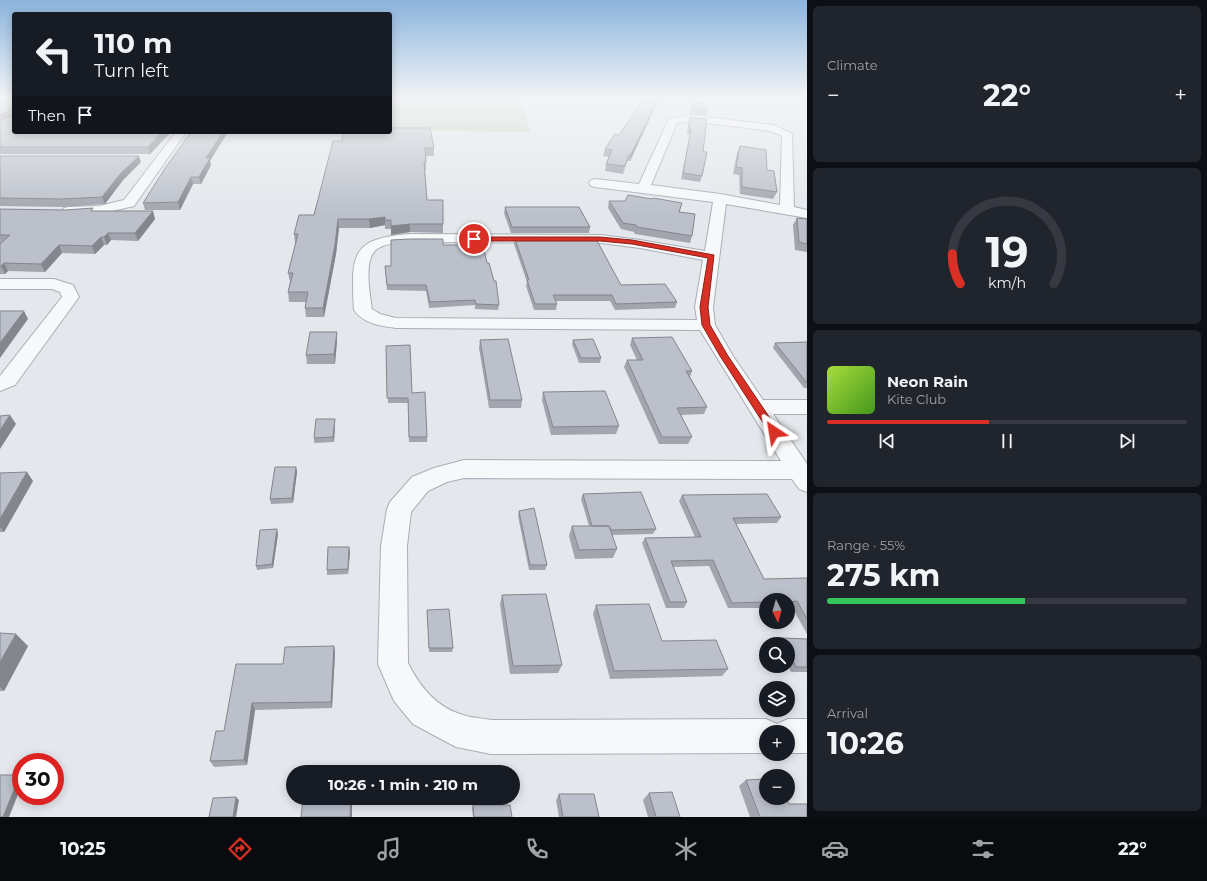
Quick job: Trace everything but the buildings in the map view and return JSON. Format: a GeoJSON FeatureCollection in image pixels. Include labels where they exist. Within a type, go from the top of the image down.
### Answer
{"type":"FeatureCollection","features":[{"type":"Feature","properties":{"kind":"street"},"geometry":{"type":"LineString","coordinates":[[60,211],[97,211],[116,208],[129,203],[177,137]]}},
{"type":"Feature","properties":{"kind":"street"},"geometry":{"type":"LineString","coordinates":[[644,187],[666,137]]}},
{"type":"Feature","properties":{"kind":"street"},"geometry":{"type":"LineString","coordinates":[[787,137],[787,210]]}},
{"type":"Feature","properties":{"kind":"street"},"geometry":{"type":"LineString","coordinates":[[146,158],[161,158]]}},
{"type":"Feature","properties":{"kind":"street"},"geometry":{"type":"LineString","coordinates":[[595,183],[644,187],[720,198],[807,214]]}},
{"type":"Feature","properties":{"kind":"street"},"geometry":{"type":"LineString","coordinates":[[720,198],[704,307],[706,325],[724,356],[803,476]]}},
{"type":"Feature","properties":{"kind":"street"},"geometry":{"type":"LineString","coordinates":[[706,325],[396,323],[368,316],[363,310],[361,260],[367,250],[378,243],[393,239],[410,238],[600,239],[634,243],[711,257]]}},
{"type":"Feature","properties":{"kind":"street"},"geometry":{"type":"LineString","coordinates":[[0,284],[54,284],[67,289],[71,297],[8,380],[0,384]]}},
{"type":"Feature","properties":{"kind":"street"},"geometry":{"type":"LineString","coordinates":[[759,407],[807,407]]}},
{"type":"Feature","properties":{"kind":"street"},"geometry":{"type":"LineString","coordinates":[[759,736],[491,737],[456,730],[424,713],[405,690],[393,664],[394,546],[399,509],[420,484],[442,474],[464,469],[803,476]]}},
{"type":"Feature","properties":{"kind":"street"},"geometry":{"type":"LineString","coordinates":[[795,736],[807,736]]}},
{"type":"Feature","properties":{"kind":"route"},"geometry":{"type":"LineString","coordinates":[[474,239],[600,239],[632,242],[711,257],[704,307],[706,325],[724,356],[759,407],[774,432]]}}]}
